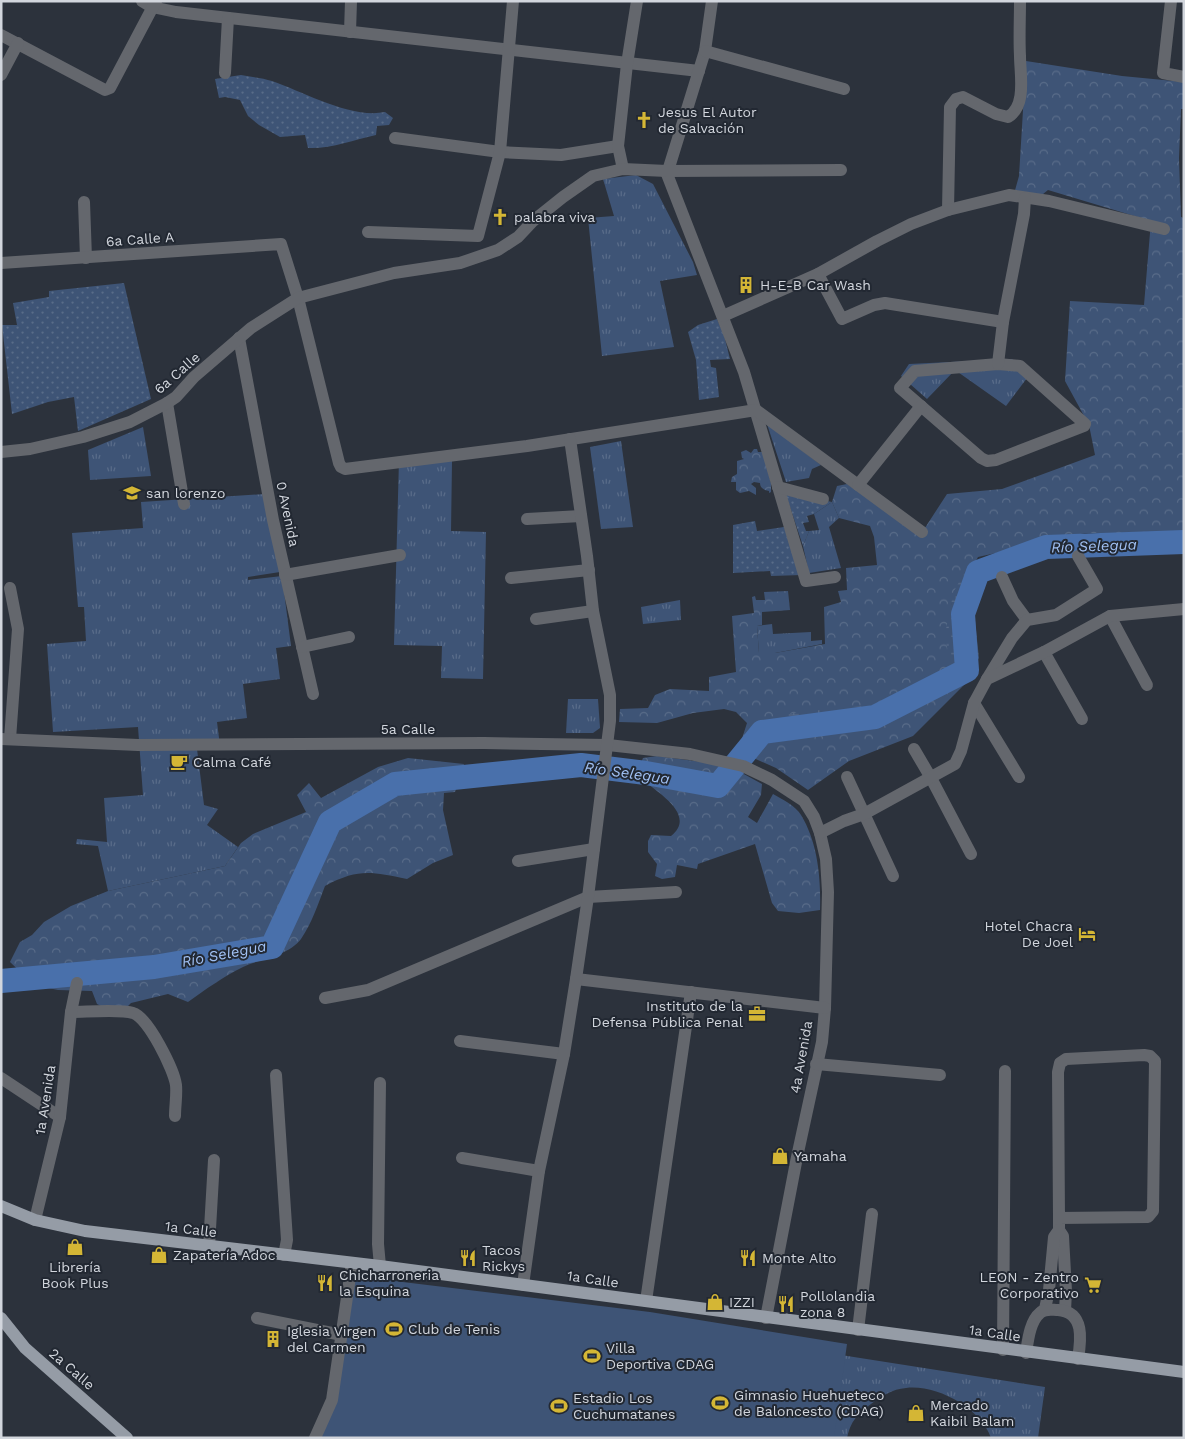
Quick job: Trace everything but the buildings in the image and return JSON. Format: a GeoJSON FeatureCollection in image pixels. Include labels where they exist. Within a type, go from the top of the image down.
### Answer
{"type":"FeatureCollection","features":[{"type":"Feature","properties":{"kind":"main road","name":"1a Calle"},"geometry":{"type":"LineString","coordinates":[[1,1206],[35,1220],[85,1231],[380,1266],[1003,1350],[1184,1372]]}},
{"type":"Feature","properties":{"kind":"main road","name":"2a Calle"},"geometry":{"type":"LineString","coordinates":[[1,1318],[25,1348],[127,1438]]}},
{"type":"Feature","properties":{"kind":"street"},"geometry":{"type":"LineString","coordinates":[[350,32],[352,1]]}},
{"type":"Feature","properties":{"kind":"street"},"geometry":{"type":"LineString","coordinates":[[368,232],[478,236],[500,152],[513,1]]}},
{"type":"Feature","properties":{"kind":"street"},"geometry":{"type":"LineString","coordinates":[[624,168],[618,146],[636,1]]}},
{"type":"Feature","properties":{"kind":"street"},"geometry":{"type":"LineString","coordinates":[[712,1],[705,50],[667,172],[744,372],[806,581],[835,577]]}},
{"type":"Feature","properties":{"kind":"street"},"geometry":{"type":"LineString","coordinates":[[948,210],[950,107],[956,99],[963,97],[996,114],[1008,117],[1014,114],[1021,89],[1020,1]]}},
{"type":"Feature","properties":{"kind":"street"},"geometry":{"type":"LineString","coordinates":[[1171,1],[1163,73],[1184,77]]}},
{"type":"Feature","properties":{"kind":"street"},"geometry":{"type":"LineString","coordinates":[[1,35],[105,90],[110,88],[150,3],[228,18],[699,71]]}},
{"type":"Feature","properties":{"kind":"street"},"geometry":{"type":"LineString","coordinates":[[225,73],[228,18]]}},
{"type":"Feature","properties":{"kind":"street"},"geometry":{"type":"LineString","coordinates":[[1,75],[18,43]]}},
{"type":"Feature","properties":{"kind":"street"},"geometry":{"type":"LineString","coordinates":[[705,50],[844,89]]}},
{"type":"Feature","properties":{"kind":"street"},"geometry":{"type":"LineString","coordinates":[[395,138],[500,152],[561,155],[618,146]]}},
{"type":"Feature","properties":{"kind":"street","name":"6a Calle"},"geometry":{"type":"LineString","coordinates":[[1,451],[30,449],[130,422],[176,397],[194,376],[251,328],[298,298],[394,273],[460,263],[498,250],[518,237],[533,221],[555,203],[593,176],[624,168],[667,172],[841,170]]}},
{"type":"Feature","properties":{"kind":"street"},"geometry":{"type":"LineString","coordinates":[[723,316],[818,274],[902,228],[948,210],[1008,196],[1049,201],[1164,229]]}},
{"type":"Feature","properties":{"kind":"street"},"geometry":{"type":"LineString","coordinates":[[998,364],[1003,322],[1024,214],[1025,198]]}},
{"type":"Feature","properties":{"kind":"street"},"geometry":{"type":"LineString","coordinates":[[84,202],[86,258]]}},
{"type":"Feature","properties":{"kind":"street","name":"6a Calle A"},"geometry":{"type":"LineString","coordinates":[[1,264],[281,244],[298,298]]}},
{"type":"Feature","properties":{"kind":"street"},"geometry":{"type":"LineString","coordinates":[[818,274],[842,319],[874,305],[885,304],[1003,322]]}},
{"type":"Feature","properties":{"kind":"street"},"geometry":{"type":"LineString","coordinates":[[298,298],[339,463],[343,468],[365,467],[570,440],[756,410],[922,532]]}},
{"type":"Feature","properties":{"kind":"street","name":"0 Avenida"},"geometry":{"type":"LineString","coordinates":[[239,338],[271,511],[313,694]]}},
{"type":"Feature","properties":{"kind":"street"},"geometry":{"type":"LineString","coordinates":[[998,364],[1020,366],[1085,424],[1084,426],[996,460],[987,461],[981,458],[900,388],[915,371],[998,364]]}},
{"type":"Feature","properties":{"kind":"street"},"geometry":{"type":"LineString","coordinates":[[167,403],[184,504]]}},
{"type":"Feature","properties":{"kind":"street"},"geometry":{"type":"LineString","coordinates":[[858,485],[921,406]]}},
{"type":"Feature","properties":{"kind":"street"},"geometry":{"type":"LineString","coordinates":[[522,1285],[538,1170],[564,1054],[576,979],[610,721],[610,695],[593,611],[570,440]]}},
{"type":"Feature","properties":{"kind":"street"},"geometry":{"type":"LineString","coordinates":[[778,487],[823,499]]}},
{"type":"Feature","properties":{"kind":"street"},"geometry":{"type":"LineString","coordinates":[[527,518],[581,516]]}},
{"type":"Feature","properties":{"kind":"street"},"geometry":{"type":"LineString","coordinates":[[285,575],[400,555]]}},
{"type":"Feature","properties":{"kind":"street"},"geometry":{"type":"LineString","coordinates":[[820,833],[844,821],[864,814],[955,764],[961,750],[974,703],[986,679],[1012,638],[1027,620],[1056,615],[1098,589],[1078,556]]}},
{"type":"Feature","properties":{"kind":"street"},"geometry":{"type":"LineString","coordinates":[[512,578],[588,570]]}},
{"type":"Feature","properties":{"kind":"street"},"geometry":{"type":"LineString","coordinates":[[1002,577],[1013,601],[1027,620]]}},
{"type":"Feature","properties":{"kind":"street"},"geometry":{"type":"LineString","coordinates":[[6,739],[18,629],[10,588]]}},
{"type":"Feature","properties":{"kind":"street"},"geometry":{"type":"LineString","coordinates":[[986,679],[1044,652],[1110,616],[1184,609]]}},
{"type":"Feature","properties":{"kind":"street"},"geometry":{"type":"LineString","coordinates":[[536,619],[593,611]]}},
{"type":"Feature","properties":{"kind":"street"},"geometry":{"type":"LineString","coordinates":[[1110,616],[1147,685]]}},
{"type":"Feature","properties":{"kind":"street"},"geometry":{"type":"LineString","coordinates":[[302,647],[349,637]]}},
{"type":"Feature","properties":{"kind":"street"},"geometry":{"type":"LineString","coordinates":[[1044,652],[1082,719]]}},
{"type":"Feature","properties":{"kind":"street"},"geometry":{"type":"LineString","coordinates":[[974,703],[1019,777]]}},
{"type":"Feature","properties":{"kind":"street","name":"5a Calle"},"geometry":{"type":"LineString","coordinates":[[6,739],[138,745],[484,743],[608,745],[660,750],[717,759],[743,766],[772,780],[804,802]]}},
{"type":"Feature","properties":{"kind":"street"},"geometry":{"type":"LineString","coordinates":[[914,750],[932,778],[971,854]]}},
{"type":"Feature","properties":{"kind":"street"},"geometry":{"type":"LineString","coordinates":[[848,778],[893,876]]}},
{"type":"Feature","properties":{"kind":"street","name":"4a Avenida"},"geometry":{"type":"LineString","coordinates":[[766,1318],[816,1064],[822,1042],[825,1008],[828,892],[826,859],[814,817],[804,802]]}},
{"type":"Feature","properties":{"kind":"street"},"geometry":{"type":"LineString","coordinates":[[518,861],[594,849]]}},
{"type":"Feature","properties":{"kind":"street"},"geometry":{"type":"LineString","coordinates":[[326,998],[368,990],[588,897],[676,892]]}},
{"type":"Feature","properties":{"kind":"street"},"geometry":{"type":"LineString","coordinates":[[576,979],[825,1008]]}},
{"type":"Feature","properties":{"kind":"street","name":"1a Avenida"},"geometry":{"type":"LineString","coordinates":[[35,1220],[60,1117],[71,1012],[77,983]]}},
{"type":"Feature","properties":{"kind":"street"},"geometry":{"type":"LineString","coordinates":[[646,1301],[692,992]]}},
{"type":"Feature","properties":{"kind":"street"},"geometry":{"type":"LineString","coordinates":[[71,1012],[128,1012],[137,1014],[153,1033],[175,1082],[175,1116]]}},
{"type":"Feature","properties":{"kind":"street"},"geometry":{"type":"LineString","coordinates":[[460,1041],[564,1054]]}},
{"type":"Feature","properties":{"kind":"street"},"geometry":{"type":"LineString","coordinates":[[1059,1224],[1148,1217],[1151,1215],[1153,1211],[1155,1061],[1150,1056],[1066,1059],[1060,1064],[1058,1072],[1059,1224],[1063,1236],[1066,1292],[1065,1311]]}},
{"type":"Feature","properties":{"kind":"street"},"geometry":{"type":"LineString","coordinates":[[816,1064],[940,1075]]}},
{"type":"Feature","properties":{"kind":"street"},"geometry":{"type":"LineString","coordinates":[[1003,1350],[1004,1071]]}},
{"type":"Feature","properties":{"kind":"street"},"geometry":{"type":"LineString","coordinates":[[276,1075],[287,1240],[284,1255]]}},
{"type":"Feature","properties":{"kind":"street"},"geometry":{"type":"LineString","coordinates":[[1,1078],[60,1117]]}},
{"type":"Feature","properties":{"kind":"street"},"geometry":{"type":"LineString","coordinates":[[380,1083],[378,1244],[380,1266]]}},
{"type":"Feature","properties":{"kind":"street"},"geometry":{"type":"LineString","coordinates":[[462,1158],[538,1170]]}},
{"type":"Feature","properties":{"kind":"street"},"geometry":{"type":"LineString","coordinates":[[209,1246],[214,1160]]}},
{"type":"Feature","properties":{"kind":"street"},"geometry":{"type":"LineString","coordinates":[[858,1330],[872,1214]]}},
{"type":"Feature","properties":{"kind":"street"},"geometry":{"type":"LineString","coordinates":[[1045,1309],[1049,1290],[1054,1237],[1059,1224]]}},
{"type":"Feature","properties":{"kind":"street"},"geometry":{"type":"LineString","coordinates":[[315,1438],[332,1400],[352,1263]]}},
{"type":"Feature","properties":{"kind":"street"},"geometry":{"type":"LineString","coordinates":[[1026,1352],[1038,1314],[1045,1309],[1065,1311],[1072,1314],[1080,1329],[1081,1342],[1078,1359]]}},
{"type":"Feature","properties":{"kind":"street"},"geometry":{"type":"LineString","coordinates":[[257,1318],[342,1335]]}},
{"type":"Feature","properties":{"kind":"green space"},"geometry":{"type":"Polygon","coordinates":[[[1026,61],[1122,76],[1184,82],[1184,109],[1181,109],[1179,158],[1181,217],[1184,218],[1184,543],[1162,533],[1085,533],[978,557],[951,605],[976,650],[966,683],[913,736],[849,761],[808,790],[776,768],[738,751],[747,723],[736,712],[724,709],[693,713],[657,723],[619,722],[620,709],[648,708],[655,695],[670,689],[709,691],[709,677],[736,672],[732,616],[754,613],[752,597],[755,596],[756,600],[765,600],[764,592],[788,591],[790,610],[762,612],[762,625],[757,626],[759,653],[775,653],[825,644],[824,607],[841,602],[838,591],[847,590],[846,568],[877,565],[874,537],[870,526],[839,518],[832,502],[837,486],[847,484],[921,534],[947,494],[1002,489],[1095,455],[1089,425],[1065,381],[1070,301],[1144,305],[1151,221],[1048,190],[1033,202],[1014,194],[1019,176],[1026,61]]]}},
{"type":"Feature","properties":{"kind":"green space"},"geometry":{"type":"Polygon","coordinates":[[[241,75],[272,81],[343,108],[358,112],[385,112],[393,118],[389,125],[377,126],[376,135],[334,146],[308,148],[305,135],[280,137],[248,116],[240,100],[225,97],[219,98],[215,79],[241,75]]]}},
{"type":"Feature","properties":{"kind":"green space"},"geometry":{"type":"Polygon","coordinates":[[[636,175],[653,184],[693,262],[697,275],[660,281],[674,347],[602,356],[588,218],[614,216],[603,179],[636,175]]]}},
{"type":"Feature","properties":{"kind":"green space"},"geometry":{"type":"Polygon","coordinates":[[[124,283],[151,399],[78,431],[74,397],[48,402],[12,414],[2,325],[17,325],[13,303],[49,297],[49,291],[124,283]]]}},
{"type":"Feature","properties":{"kind":"green space"},"geometry":{"type":"Polygon","coordinates":[[[717,319],[724,335],[730,359],[710,360],[711,367],[716,368],[719,397],[699,400],[696,360],[688,332],[698,325],[717,319]]]}},
{"type":"Feature","properties":{"kind":"green space"},"geometry":{"type":"Polygon","coordinates":[[[1012,359],[1030,374],[1006,406],[955,370],[927,399],[901,376],[909,364],[1012,359]]]}},
{"type":"Feature","properties":{"kind":"green space"},"geometry":{"type":"Polygon","coordinates":[[[767,424],[821,465],[812,469],[809,478],[786,482],[767,424]]]}},
{"type":"Feature","properties":{"kind":"green space"},"geometry":{"type":"Polygon","coordinates":[[[143,427],[151,476],[90,480],[88,450],[143,427]]]}},
{"type":"Feature","properties":{"kind":"green space"},"geometry":{"type":"Polygon","coordinates":[[[621,441],[633,527],[601,529],[590,447],[621,441]]]}},
{"type":"Feature","properties":{"kind":"green space"},"geometry":{"type":"Polygon","coordinates":[[[754,449],[757,449],[758,452],[763,452],[771,483],[771,492],[769,493],[760,483],[754,482],[751,484],[756,488],[756,495],[749,491],[740,493],[736,490],[736,482],[731,482],[732,477],[737,474],[737,461],[744,459],[741,452],[746,450],[751,453],[754,449]]]}},
{"type":"Feature","properties":{"kind":"green space"},"geometry":{"type":"Polygon","coordinates":[[[399,460],[452,461],[451,531],[486,532],[483,679],[441,678],[442,646],[394,645],[399,460]]]}},
{"type":"Feature","properties":{"kind":"green space"},"geometry":{"type":"Polygon","coordinates":[[[785,492],[832,502],[814,514],[807,516],[809,522],[803,523],[806,531],[809,531],[803,546],[785,492]]]}},
{"type":"Feature","properties":{"kind":"green space"},"geometry":{"type":"Polygon","coordinates":[[[265,494],[280,572],[248,577],[248,580],[282,576],[291,646],[276,648],[280,679],[243,684],[247,718],[217,722],[220,746],[197,749],[204,805],[218,809],[207,825],[238,847],[225,866],[108,891],[98,846],[76,844],[77,839],[107,842],[104,798],[143,795],[138,727],[53,732],[47,644],[86,641],[84,607],[78,607],[72,533],[143,528],[141,502],[265,494]]]}},
{"type":"Feature","properties":{"kind":"green space"},"geometry":{"type":"Polygon","coordinates":[[[832,502],[839,518],[829,527],[841,568],[809,573],[803,546],[809,531],[819,530],[814,514],[832,502]]]}},
{"type":"Feature","properties":{"kind":"green space"},"geometry":{"type":"Polygon","coordinates":[[[755,521],[757,531],[784,527],[802,575],[771,576],[770,571],[733,573],[733,525],[755,521]]]}},
{"type":"Feature","properties":{"kind":"green space"},"geometry":{"type":"Polygon","coordinates":[[[1184,538],[1184,550],[1150,546],[1071,549],[1038,556],[980,577],[973,602],[979,658],[968,675],[880,720],[850,726],[780,733],[763,737],[746,760],[740,755],[746,741],[761,721],[798,712],[875,705],[950,667],[945,634],[953,593],[969,564],[1032,541],[1184,538]]]}},
{"type":"Feature","properties":{"kind":"green space"},"geometry":{"type":"Polygon","coordinates":[[[680,600],[681,620],[643,624],[641,607],[680,600]]]}},
{"type":"Feature","properties":{"kind":"green space"},"geometry":{"type":"Polygon","coordinates":[[[772,624],[773,634],[811,632],[811,641],[822,640],[822,644],[775,653],[759,653],[757,626],[772,624]]]}},
{"type":"Feature","properties":{"kind":"green space"},"geometry":{"type":"Polygon","coordinates":[[[568,699],[598,699],[600,728],[593,733],[566,733],[568,699]]]}},
{"type":"Feature","properties":{"kind":"green space"},"geometry":{"type":"Polygon","coordinates":[[[657,756],[717,764],[742,773],[762,784],[761,795],[748,817],[757,823],[773,794],[796,809],[807,826],[815,849],[820,886],[820,910],[799,913],[778,911],[772,903],[755,844],[698,864],[697,869],[677,865],[675,877],[662,879],[655,876],[657,864],[648,852],[648,841],[651,835],[671,836],[678,828],[680,820],[678,812],[672,805],[643,780],[641,763],[643,758],[657,756]]]}},
{"type":"Feature","properties":{"kind":"green space"},"geometry":{"type":"Polygon","coordinates":[[[408,758],[464,764],[455,792],[444,793],[443,810],[453,855],[433,863],[407,879],[365,873],[347,876],[325,886],[308,926],[296,945],[282,953],[236,971],[188,1002],[168,994],[131,1003],[119,1015],[97,1004],[92,991],[58,990],[34,985],[10,962],[20,942],[32,935],[44,922],[71,906],[108,891],[225,866],[241,843],[253,834],[306,812],[297,795],[309,783],[321,798],[378,767],[408,758]]]}},
{"type":"Feature","properties":{"kind":"green space","name":"Villa Deportiva CDAG"},"geometry":{"type":"Polygon","coordinates":[[[345,1275],[650,1312],[847,1344],[834,1438],[318,1438],[334,1399],[345,1275]]]}},
{"type":"Feature","properties":{"kind":"green space"},"geometry":{"type":"Polygon","coordinates":[[[841,1355],[1045,1387],[1038,1438],[991,1438],[986,1427],[978,1417],[956,1400],[931,1390],[906,1388],[892,1391],[866,1407],[852,1423],[847,1438],[828,1438],[841,1355]]]}},
{"type":"Feature","properties":{"kind":"waterway","name":"Río Selegua"},"geometry":{"type":"LineString","coordinates":[[1,981],[154,967],[272,947],[330,822],[395,784],[581,765],[646,773],[718,786],[762,732],[875,717],[967,670],[963,614],[978,572],[1046,547],[1184,542]]}},
{"type":"Feature","properties":{"kind":"place","name":"Jesus El Autor de Salvación"},"geometry":{"type":"Point","coordinates":[644,120]}},
{"type":"Feature","properties":{"kind":"place","name":"palabra viva"},"geometry":{"type":"Point","coordinates":[500,217]}},
{"type":"Feature","properties":{"kind":"place","name":"H-E-B Car Wash"},"geometry":{"type":"Point","coordinates":[746,285]}},
{"type":"Feature","properties":{"kind":"place","name":"san lorenzo"},"geometry":{"type":"Point","coordinates":[132,493]}},
{"type":"Feature","properties":{"kind":"place","name":"Calma Café"},"geometry":{"type":"Point","coordinates":[179,762]}},
{"type":"Feature","properties":{"kind":"place","name":"Hotel Chacra De Joel"},"geometry":{"type":"Point","coordinates":[1087,934]}},
{"type":"Feature","properties":{"kind":"place","name":"Instituto de la Defensa Pública Penal"},"geometry":{"type":"Point","coordinates":[757,1014]}},
{"type":"Feature","properties":{"kind":"place","name":"Yamaha"},"geometry":{"type":"Point","coordinates":[780,1156]}},
{"type":"Feature","properties":{"kind":"place","name":"Librería Book Plus"},"geometry":{"type":"Point","coordinates":[75,1247]}},
{"type":"Feature","properties":{"kind":"place","name":"Zapatería Adoc"},"geometry":{"type":"Point","coordinates":[159,1255]}},
{"type":"Feature","properties":{"kind":"place","name":"Tacos Rickys"},"geometry":{"type":"Point","coordinates":[468,1258]}},
{"type":"Feature","properties":{"kind":"place","name":"Monte Alto"},"geometry":{"type":"Point","coordinates":[748,1258]}},
{"type":"Feature","properties":{"kind":"place","name":"Chicharroneria la Esquina"},"geometry":{"type":"Point","coordinates":[325,1283]}},
{"type":"Feature","properties":{"kind":"place","name":"LEON - Zentro Corporativo"},"geometry":{"type":"Point","coordinates":[1093,1285]}},
{"type":"Feature","properties":{"kind":"place","name":"IZZI"},"geometry":{"type":"Point","coordinates":[715,1302]}},
{"type":"Feature","properties":{"kind":"place","name":"Pollolandia zona 8"},"geometry":{"type":"Point","coordinates":[786,1304]}},
{"type":"Feature","properties":{"kind":"place","name":"Club de Tenis"},"geometry":{"type":"Point","coordinates":[394,1329]}},
{"type":"Feature","properties":{"kind":"place","name":"Iglesia Virgen del Carmen"},"geometry":{"type":"Point","coordinates":[273,1339]}},
{"type":"Feature","properties":{"kind":"place","name":"Villa Deportiva CDAG"},"geometry":{"type":"Point","coordinates":[592,1356]}},
{"type":"Feature","properties":{"kind":"place","name":"Gimnasio Huehueteco de Baloncesto (CDAG)"},"geometry":{"type":"Point","coordinates":[720,1403]}},
{"type":"Feature","properties":{"kind":"place","name":"Estadio Los Cuchumatanes"},"geometry":{"type":"Point","coordinates":[559,1406]}},
{"type":"Feature","properties":{"kind":"place","name":"Mercado Kaibil Balam"},"geometry":{"type":"Point","coordinates":[916,1413]}}]}
